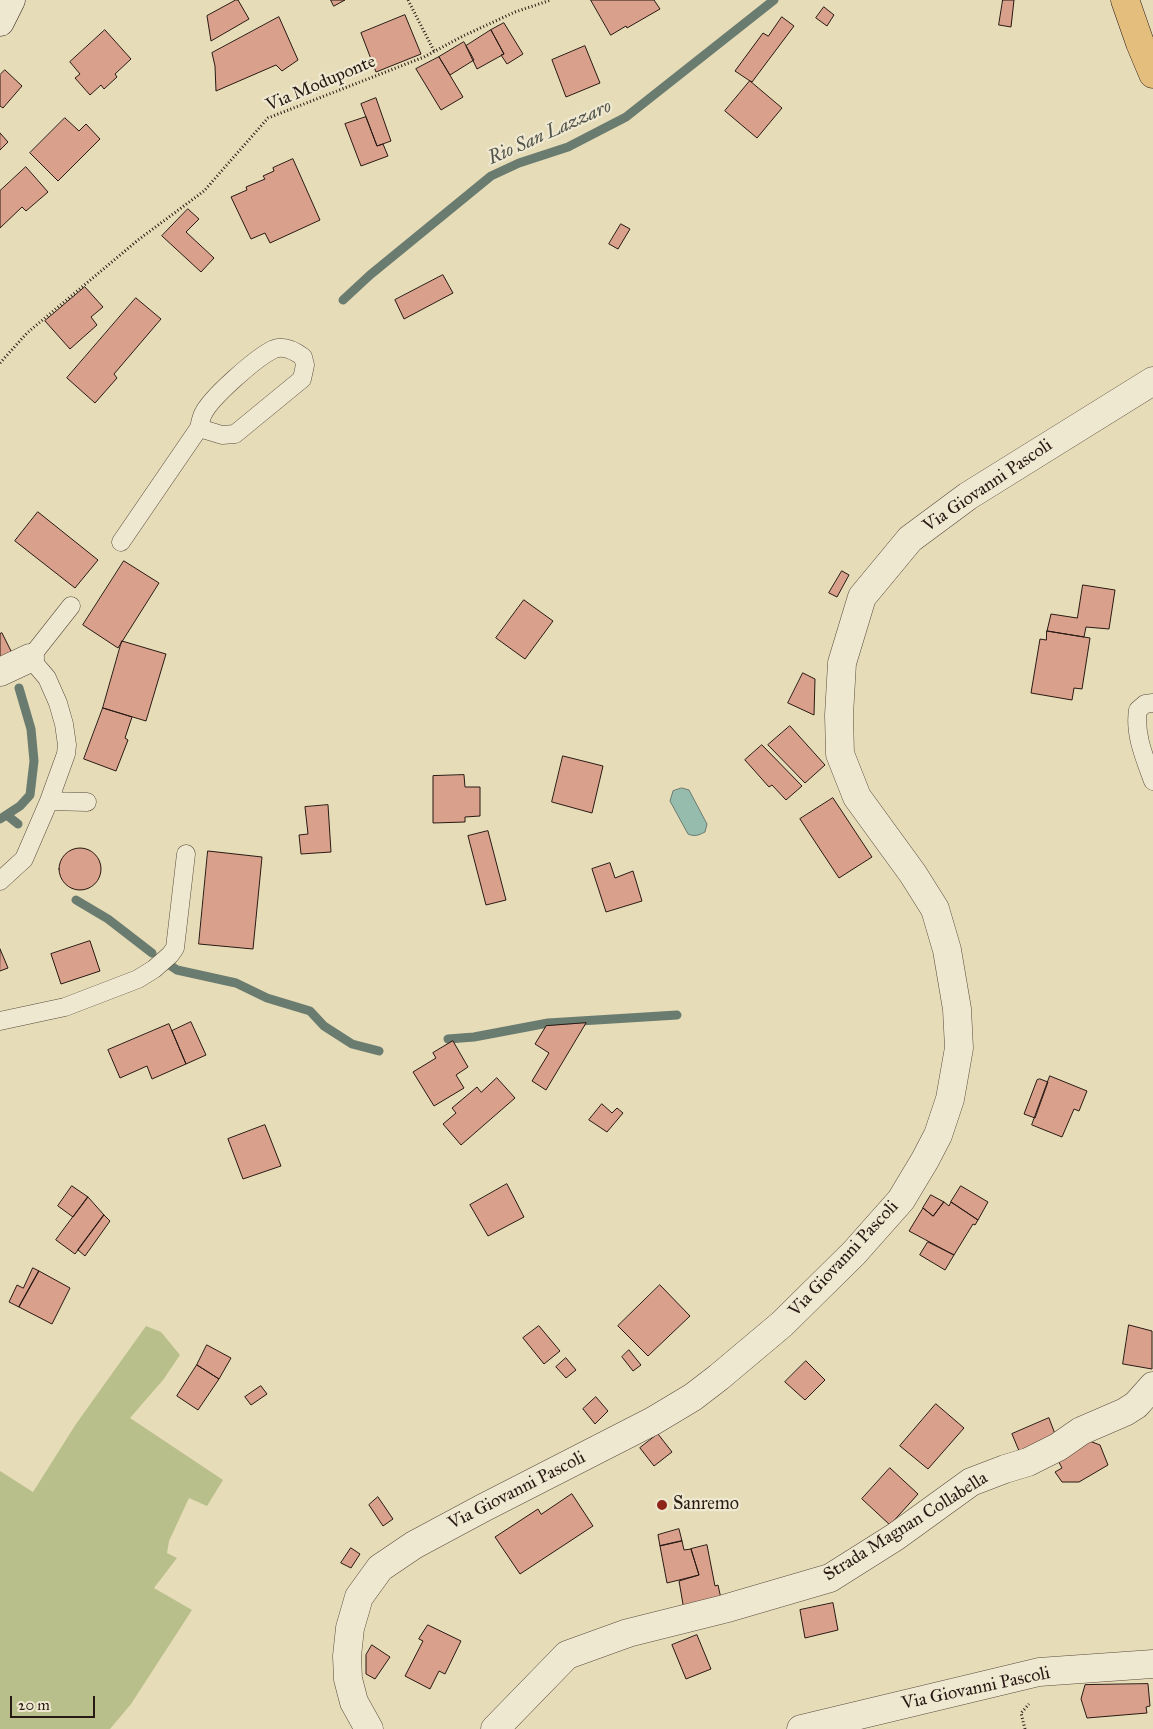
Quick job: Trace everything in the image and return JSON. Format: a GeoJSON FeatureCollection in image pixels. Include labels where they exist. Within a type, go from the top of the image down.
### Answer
{"type":"FeatureCollection","features":[{"type":"Feature","properties":{"kind":"highway"},"geometry":{"type":"LineString","coordinates":[[1125,0],[1153,74]]}},
{"type":"Feature","properties":{"kind":"highway"},"geometry":{"type":"LineString","coordinates":[[1142,0],[1153,60]]}},
{"type":"Feature","properties":{"kind":"street"},"geometry":{"type":"LineString","coordinates":[[0,22],[11,0]]}},
{"type":"Feature","properties":{"kind":"street","name":"Via Giovanni Pascoli"},"geometry":{"type":"LineString","coordinates":[[369,1729],[354,1702],[348,1679],[347,1656],[350,1628],[359,1597],[380,1568],[414,1545],[653,1421],[693,1397],[782,1324],[854,1254],[901,1200],[926,1160],[938,1135],[950,1100],[959,1048],[956,999],[947,950],[935,909],[913,874],[857,797],[840,754],[839,715],[842,663],[862,597],[910,539],[968,496],[1153,381]]}},
{"type":"Feature","properties":{"kind":"street"},"geometry":{"type":"LineString","coordinates":[[0,672],[30,658]]}},
{"type":"Feature","properties":{"kind":"street","name":"Strada Magnan Collabella"},"geometry":{"type":"LineString","coordinates":[[495,1729],[567,1655],[628,1633],[724,1609],[830,1578],[895,1537],[971,1482],[1028,1462],[1058,1447],[1081,1431],[1125,1412],[1136,1405],[1153,1386]]}},
{"type":"Feature","properties":{"kind":"street","name":"Via Giovanni Pascoli"},"geometry":{"type":"LineString","coordinates":[[802,1729],[842,1724],[1039,1672],[1153,1664]]}},
{"type":"Feature","properties":{"kind":"lane"},"geometry":{"type":"LineString","coordinates":[[121,542],[198,428],[203,413],[215,396],[254,363],[276,348],[292,349],[303,356],[305,366],[302,379],[235,434],[222,435],[198,428]]}},
{"type":"Feature","properties":{"kind":"lane"},"geometry":{"type":"LineString","coordinates":[[0,881],[24,859],[50,801],[66,754],[67,745],[64,724],[58,703],[47,678],[30,658],[71,606]]}},
{"type":"Feature","properties":{"kind":"lane"},"geometry":{"type":"LineString","coordinates":[[1153,703],[1145,704],[1138,710],[1136,719],[1140,743],[1153,781]]}},
{"type":"Feature","properties":{"kind":"lane"},"geometry":{"type":"LineString","coordinates":[[50,801],[87,802]]}},
{"type":"Feature","properties":{"kind":"lane"},"geometry":{"type":"LineString","coordinates":[[0,1021],[65,1007],[138,979],[154,969],[170,955],[176,948],[186,854]]}},
{"type":"Feature","properties":{"kind":"path"},"geometry":{"type":"LineString","coordinates":[[408,0],[434,51]]}},
{"type":"Feature","properties":{"kind":"path","name":"Via Moduponte"},"geometry":{"type":"LineString","coordinates":[[0,363],[27,333],[123,252],[204,191],[268,118],[415,60],[515,12],[551,0]]}},
{"type":"Feature","properties":{"kind":"green space"},"geometry":{"type":"Polygon","coordinates":[[[146,1326],[161,1332],[180,1355],[163,1380],[130,1418],[223,1480],[207,1506],[189,1498],[169,1541],[167,1553],[177,1558],[154,1588],[192,1610],[131,1704],[110,1729],[0,1729],[0,1471],[33,1492],[76,1424],[146,1326]]]}},
{"type":"Feature","properties":{"kind":"shaded area"},"geometry":{"type":"Polygon","coordinates":[[[682,788],[689,790],[707,824],[705,832],[701,834],[688,834],[670,801],[673,791],[682,788]]]}},
{"type":"Feature","properties":{"kind":"building"},"geometry":{"type":"Polygon","coordinates":[[[238,0],[249,19],[211,41],[207,16],[238,0]]]}},
{"type":"Feature","properties":{"kind":"building"},"geometry":{"type":"Polygon","coordinates":[[[331,0],[345,0],[334,6],[331,0]]]}},
{"type":"Feature","properties":{"kind":"building"},"geometry":{"type":"Polygon","coordinates":[[[591,0],[654,0],[660,9],[611,35],[591,0]]]}},
{"type":"Feature","properties":{"kind":"building"},"geometry":{"type":"Polygon","coordinates":[[[1003,0],[1014,0],[1011,27],[999,25],[1003,0]]]}},
{"type":"Feature","properties":{"kind":"building"},"geometry":{"type":"Polygon","coordinates":[[[824,7],[834,15],[827,26],[816,18],[824,7]]]}},
{"type":"Feature","properties":{"kind":"building"},"geometry":{"type":"Polygon","coordinates":[[[405,15],[421,54],[376,72],[361,33],[405,15]]]}},
{"type":"Feature","properties":{"kind":"building"},"geometry":{"type":"Polygon","coordinates":[[[279,17],[298,60],[282,71],[276,65],[216,91],[215,66],[212,53],[279,17]]]}},
{"type":"Feature","properties":{"kind":"building"},"geometry":{"type":"Polygon","coordinates":[[[782,17],[794,26],[752,82],[735,71],[763,33],[768,36],[782,17]]]}},
{"type":"Feature","properties":{"kind":"building"},"geometry":{"type":"Polygon","coordinates":[[[504,23],[523,54],[507,64],[501,55],[504,54],[491,30],[504,23]]]}},
{"type":"Feature","properties":{"kind":"building"},"geometry":{"type":"Polygon","coordinates":[[[105,30],[131,59],[115,74],[117,77],[104,89],[101,85],[90,95],[75,78],[80,74],[70,62],[105,30]]]}},
{"type":"Feature","properties":{"kind":"building"},"geometry":{"type":"Polygon","coordinates":[[[491,30],[504,54],[477,69],[466,46],[491,30]]]}},
{"type":"Feature","properties":{"kind":"building"},"geometry":{"type":"Polygon","coordinates":[[[464,42],[474,60],[450,75],[439,57],[464,42]]]}},
{"type":"Feature","properties":{"kind":"building"},"geometry":{"type":"Polygon","coordinates":[[[585,46],[600,83],[566,97],[552,60],[585,46]]]}},
{"type":"Feature","properties":{"kind":"building"},"geometry":{"type":"Polygon","coordinates":[[[439,57],[463,97],[441,110],[416,69],[439,57]]]}},
{"type":"Feature","properties":{"kind":"building"},"geometry":{"type":"Polygon","coordinates":[[[5,70],[22,86],[3,108],[0,106],[0,75],[5,70]]]}},
{"type":"Feature","properties":{"kind":"building"},"geometry":{"type":"Polygon","coordinates":[[[750,81],[782,108],[757,138],[725,111],[750,81]]]}},
{"type":"Feature","properties":{"kind":"building"},"geometry":{"type":"Polygon","coordinates":[[[376,98],[391,141],[377,146],[361,104],[376,98]]]}},
{"type":"Feature","properties":{"kind":"building"},"geometry":{"type":"Polygon","coordinates":[[[366,117],[377,146],[383,144],[388,156],[361,166],[345,124],[366,117]]]}},
{"type":"Feature","properties":{"kind":"building"},"geometry":{"type":"Polygon","coordinates":[[[65,118],[79,131],[86,124],[100,139],[58,181],[30,153],[65,118]]]}},
{"type":"Feature","properties":{"kind":"building"},"geometry":{"type":"Polygon","coordinates":[[[0,133],[8,142],[0,150],[0,133]]]}},
{"type":"Feature","properties":{"kind":"building"},"geometry":{"type":"Polygon","coordinates":[[[293,159],[320,220],[270,243],[265,233],[251,239],[231,197],[247,190],[246,187],[265,179],[263,176],[274,171],[273,168],[293,159]]]}},
{"type":"Feature","properties":{"kind":"building"},"geometry":{"type":"Polygon","coordinates":[[[26,167],[48,192],[26,211],[22,207],[0,228],[0,191],[26,167]]]}},
{"type":"Feature","properties":{"kind":"building"},"geometry":{"type":"Polygon","coordinates":[[[188,209],[199,219],[186,232],[214,258],[201,272],[162,236],[188,209]]]}},
{"type":"Feature","properties":{"kind":"building"},"geometry":{"type":"Polygon","coordinates":[[[621,224],[630,229],[618,249],[609,244],[621,224]]]}},
{"type":"Feature","properties":{"kind":"building"},"geometry":{"type":"Polygon","coordinates":[[[443,275],[453,293],[404,319],[395,300],[443,275]]]}},
{"type":"Feature","properties":{"kind":"building"},"geometry":{"type":"Polygon","coordinates":[[[85,287],[103,307],[91,317],[97,325],[70,349],[45,321],[85,287]]]}},
{"type":"Feature","properties":{"kind":"building"},"geometry":{"type":"Polygon","coordinates":[[[136,298],[161,319],[114,374],[117,378],[95,403],[67,378],[136,298]]]}},
{"type":"Feature","properties":{"kind":"building"},"geometry":{"type":"Polygon","coordinates":[[[38,512],[98,560],[75,588],[15,541],[38,512]]]}},
{"type":"Feature","properties":{"kind":"building"},"geometry":{"type":"Polygon","coordinates":[[[124,561],[159,583],[118,648],[83,625],[124,561]]]}},
{"type":"Feature","properties":{"kind":"building"},"geometry":{"type":"Polygon","coordinates":[[[842,571],[849,575],[837,597],[829,593],[842,571]]]}},
{"type":"Feature","properties":{"kind":"building"},"geometry":{"type":"Polygon","coordinates":[[[1083,585],[1115,590],[1109,629],[1086,627],[1084,637],[1047,631],[1051,614],[1077,618],[1083,585]]]}},
{"type":"Feature","properties":{"kind":"building"},"geometry":{"type":"Polygon","coordinates":[[[524,600],[553,621],[525,659],[496,638],[524,600]]]}},
{"type":"Feature","properties":{"kind":"building"},"geometry":{"type":"Polygon","coordinates":[[[1047,631],[1090,638],[1082,689],[1074,688],[1072,700],[1031,693],[1040,639],[1046,640],[1047,631]]]}},
{"type":"Feature","properties":{"kind":"building"},"geometry":{"type":"Polygon","coordinates":[[[2,633],[14,657],[0,663],[0,634],[2,633]]]}},
{"type":"Feature","properties":{"kind":"building"},"geometry":{"type":"Polygon","coordinates":[[[122,641],[166,654],[146,721],[103,708],[122,641]]]}},
{"type":"Feature","properties":{"kind":"building"},"geometry":{"type":"Polygon","coordinates":[[[803,673],[815,679],[814,715],[788,703],[803,673]]]}},
{"type":"Feature","properties":{"kind":"building"},"geometry":{"type":"Polygon","coordinates":[[[103,708],[132,717],[125,738],[128,740],[116,771],[84,759],[103,708]]]}},
{"type":"Feature","properties":{"kind":"building"},"geometry":{"type":"Polygon","coordinates":[[[790,726],[825,765],[805,783],[768,745],[790,726]]]}},
{"type":"Feature","properties":{"kind":"building"},"geometry":{"type":"Polygon","coordinates":[[[762,745],[802,786],[786,800],[772,785],[769,787],[745,760],[762,745]]]}},
{"type":"Feature","properties":{"kind":"building"},"geometry":{"type":"Polygon","coordinates":[[[563,756],[603,766],[592,813],[552,802],[563,756]]]}},
{"type":"Feature","properties":{"kind":"building"},"geometry":{"type":"Polygon","coordinates":[[[464,775],[465,787],[480,787],[480,816],[465,817],[465,822],[433,823],[433,776],[464,775]]]}},
{"type":"Feature","properties":{"kind":"building"},"geometry":{"type":"Polygon","coordinates":[[[833,798],[872,857],[839,878],[800,819],[833,798]]]}},
{"type":"Feature","properties":{"kind":"building"},"geometry":{"type":"Polygon","coordinates":[[[328,805],[331,852],[301,854],[299,835],[308,834],[305,807],[328,805]]]}},
{"type":"Feature","properties":{"kind":"building"},"geometry":{"type":"Polygon","coordinates":[[[488,831],[506,900],[486,905],[468,836],[488,831]]]}},
{"type":"Feature","properties":{"kind":"building"},"geometry":{"type":"Polygon","coordinates":[[[80,848],[95,854],[101,869],[95,884],[80,890],[65,884],[59,869],[65,854],[80,848]]]}},
{"type":"Feature","properties":{"kind":"building"},"geometry":{"type":"Polygon","coordinates":[[[208,851],[262,857],[253,949],[199,944],[208,851]]]}},
{"type":"Feature","properties":{"kind":"building"},"geometry":{"type":"Polygon","coordinates":[[[610,863],[615,878],[633,871],[642,901],[606,912],[592,869],[610,863]]]}},
{"type":"Feature","properties":{"kind":"building"},"geometry":{"type":"Polygon","coordinates":[[[90,941],[100,971],[61,984],[51,954],[90,941]]]}},
{"type":"Feature","properties":{"kind":"building"},"geometry":{"type":"Polygon","coordinates":[[[0,949],[8,968],[0,971],[0,949]]]}},
{"type":"Feature","properties":{"kind":"building"},"geometry":{"type":"Polygon","coordinates":[[[191,1022],[206,1055],[186,1064],[172,1031],[191,1022]]]}},
{"type":"Feature","properties":{"kind":"building"},"geometry":{"type":"Polygon","coordinates":[[[586,1023],[546,1090],[532,1081],[549,1053],[535,1044],[546,1026],[586,1023]]]}},
{"type":"Feature","properties":{"kind":"building"},"geometry":{"type":"Polygon","coordinates":[[[169,1024],[186,1064],[152,1079],[147,1066],[120,1078],[108,1050],[169,1024]]]}},
{"type":"Feature","properties":{"kind":"building"},"geometry":{"type":"Polygon","coordinates":[[[453,1041],[468,1067],[456,1075],[464,1088],[434,1106],[413,1072],[436,1058],[433,1053],[453,1041]]]}},
{"type":"Feature","properties":{"kind":"building"},"geometry":{"type":"Polygon","coordinates":[[[1050,1076],[1087,1091],[1079,1111],[1074,1109],[1062,1137],[1032,1125],[1050,1076]]]}},
{"type":"Feature","properties":{"kind":"building"},"geometry":{"type":"Polygon","coordinates":[[[497,1078],[515,1098],[461,1145],[443,1124],[456,1113],[452,1108],[477,1087],[481,1092],[497,1078]]]}},
{"type":"Feature","properties":{"kind":"building"},"geometry":{"type":"Polygon","coordinates":[[[1040,1079],[1048,1082],[1035,1118],[1024,1114],[1037,1080],[1040,1079]]]}},
{"type":"Feature","properties":{"kind":"building"},"geometry":{"type":"Polygon","coordinates":[[[602,1104],[612,1113],[617,1108],[623,1113],[607,1132],[589,1120],[602,1104]]]}},
{"type":"Feature","properties":{"kind":"building"},"geometry":{"type":"Polygon","coordinates":[[[265,1125],[281,1166],[243,1179],[228,1139],[265,1125]]]}},
{"type":"Feature","properties":{"kind":"building"},"geometry":{"type":"Polygon","coordinates":[[[507,1184],[524,1217],[488,1236],[470,1205],[507,1184]]]}},
{"type":"Feature","properties":{"kind":"building"},"geometry":{"type":"Polygon","coordinates":[[[72,1186],[88,1197],[73,1217],[58,1206],[72,1186]]]}},
{"type":"Feature","properties":{"kind":"building"},"geometry":{"type":"Polygon","coordinates":[[[961,1186],[988,1202],[978,1220],[951,1202],[961,1186]]]}},
{"type":"Feature","properties":{"kind":"building"},"geometry":{"type":"Polygon","coordinates":[[[931,1195],[944,1202],[933,1216],[923,1208],[931,1195]]]}},
{"type":"Feature","properties":{"kind":"building"},"geometry":{"type":"Polygon","coordinates":[[[88,1197],[104,1215],[75,1254],[56,1240],[88,1197]]]}},
{"type":"Feature","properties":{"kind":"building"},"geometry":{"type":"Polygon","coordinates":[[[944,1202],[949,1206],[951,1202],[978,1220],[975,1225],[973,1224],[954,1255],[909,1231],[923,1208],[933,1216],[944,1202]]]}},
{"type":"Feature","properties":{"kind":"building"},"geometry":{"type":"Polygon","coordinates":[[[104,1215],[110,1221],[85,1256],[78,1250],[104,1215]]]}},
{"type":"Feature","properties":{"kind":"building"},"geometry":{"type":"Polygon","coordinates":[[[928,1242],[954,1255],[945,1270],[920,1255],[928,1242]]]}},
{"type":"Feature","properties":{"kind":"building"},"geometry":{"type":"Polygon","coordinates":[[[33,1268],[39,1271],[19,1307],[9,1302],[17,1285],[23,1288],[33,1268]]]}},
{"type":"Feature","properties":{"kind":"building"},"geometry":{"type":"Polygon","coordinates":[[[39,1271],[70,1288],[52,1324],[19,1307],[39,1271]]]}},
{"type":"Feature","properties":{"kind":"building"},"geometry":{"type":"Polygon","coordinates":[[[660,1285],[690,1316],[648,1356],[618,1326],[660,1285]]]}},
{"type":"Feature","properties":{"kind":"building"},"geometry":{"type":"Polygon","coordinates":[[[1129,1325],[1152,1331],[1152,1369],[1123,1364],[1129,1325]]]}},
{"type":"Feature","properties":{"kind":"building"},"geometry":{"type":"Polygon","coordinates":[[[539,1326],[560,1351],[544,1364],[523,1338],[539,1326]]]}},
{"type":"Feature","properties":{"kind":"building"},"geometry":{"type":"Polygon","coordinates":[[[207,1345],[231,1358],[219,1379],[197,1365],[207,1345]]]}},
{"type":"Feature","properties":{"kind":"building"},"geometry":{"type":"Polygon","coordinates":[[[629,1350],[641,1365],[633,1371],[622,1357],[629,1350]]]}},
{"type":"Feature","properties":{"kind":"building"},"geometry":{"type":"Polygon","coordinates":[[[566,1358],[576,1370],[566,1378],[556,1367],[566,1358]]]}},
{"type":"Feature","properties":{"kind":"building"},"geometry":{"type":"Polygon","coordinates":[[[806,1361],[825,1380],[805,1400],[785,1382],[806,1361]]]}},
{"type":"Feature","properties":{"kind":"building"},"geometry":{"type":"Polygon","coordinates":[[[197,1365],[219,1379],[198,1410],[177,1396],[197,1365]]]}},
{"type":"Feature","properties":{"kind":"building"},"geometry":{"type":"Polygon","coordinates":[[[261,1386],[267,1394],[251,1405],[245,1397],[261,1386]]]}},
{"type":"Feature","properties":{"kind":"building"},"geometry":{"type":"Polygon","coordinates":[[[596,1397],[608,1411],[595,1424],[583,1409],[596,1397]]]}},
{"type":"Feature","properties":{"kind":"building"},"geometry":{"type":"Polygon","coordinates":[[[936,1404],[964,1428],[928,1469],[900,1446],[936,1404]]]}},
{"type":"Feature","properties":{"kind":"building"},"geometry":{"type":"Polygon","coordinates":[[[1049,1418],[1058,1442],[1022,1458],[1012,1434],[1049,1418]]]}},
{"type":"Feature","properties":{"kind":"building"},"geometry":{"type":"Polygon","coordinates":[[[658,1434],[672,1452],[654,1466],[640,1448],[658,1434]]]}},
{"type":"Feature","properties":{"kind":"building"},"geometry":{"type":"Polygon","coordinates":[[[1079,1437],[1100,1445],[1108,1465],[1079,1482],[1062,1482],[1055,1472],[1062,1468],[1055,1455],[1079,1437]]]}},
{"type":"Feature","properties":{"kind":"building"},"geometry":{"type":"Polygon","coordinates":[[[890,1468],[918,1494],[890,1525],[862,1499],[890,1468]]]}},
{"type":"Feature","properties":{"kind":"building"},"geometry":{"type":"Polygon","coordinates":[[[572,1494],[593,1526],[520,1574],[495,1537],[538,1509],[541,1514],[572,1494]]]}},
{"type":"Feature","properties":{"kind":"building"},"geometry":{"type":"Polygon","coordinates":[[[378,1497],[393,1519],[383,1526],[369,1505],[378,1497]]]}},
{"type":"Feature","properties":{"kind":"building"},"geometry":{"type":"Polygon","coordinates":[[[679,1529],[682,1541],[660,1546],[658,1535],[679,1529]]]}},
{"type":"Feature","properties":{"kind":"building"},"geometry":{"type":"Polygon","coordinates":[[[682,1541],[684,1550],[691,1549],[699,1575],[667,1583],[660,1546],[682,1541]]]}},
{"type":"Feature","properties":{"kind":"building"},"geometry":{"type":"Polygon","coordinates":[[[707,1545],[715,1586],[718,1585],[722,1603],[684,1610],[679,1581],[699,1575],[691,1549],[707,1545]]]}},
{"type":"Feature","properties":{"kind":"building"},"geometry":{"type":"Polygon","coordinates":[[[351,1548],[360,1554],[351,1568],[341,1563],[351,1548]]]}},
{"type":"Feature","properties":{"kind":"building"},"geometry":{"type":"Polygon","coordinates":[[[833,1603],[838,1630],[805,1638],[800,1610],[833,1603]]]}},
{"type":"Feature","properties":{"kind":"building"},"geometry":{"type":"Polygon","coordinates":[[[428,1625],[461,1641],[445,1674],[439,1671],[430,1689],[405,1676],[423,1641],[419,1639],[428,1625]]]}},
{"type":"Feature","properties":{"kind":"building"},"geometry":{"type":"Polygon","coordinates":[[[697,1635],[711,1669],[686,1679],[672,1645],[697,1635]]]}},
{"type":"Feature","properties":{"kind":"building"},"geometry":{"type":"Polygon","coordinates":[[[372,1645],[390,1657],[375,1679],[366,1674],[366,1655],[372,1645]]]}},
{"type":"Feature","properties":{"kind":"building"},"geometry":{"type":"Polygon","coordinates":[[[1148,1684],[1150,1706],[1146,1707],[1147,1713],[1087,1718],[1081,1699],[1085,1685],[1148,1684]]]}},
{"type":"Feature","properties":{"kind":"waterway","name":"Rio San Lazzaro"},"geometry":{"type":"LineString","coordinates":[[343,300],[370,275],[491,176],[519,163],[568,147],[626,117],[774,0]]}},
{"type":"Feature","properties":{"kind":"waterway","name":"Rio San Lazzaro"},"geometry":{"type":"LineString","coordinates":[[0,819],[20,806],[30,795],[34,761],[31,729],[19,688]]}},
{"type":"Feature","properties":{"kind":"waterway"},"geometry":{"type":"LineString","coordinates":[[8,816],[18,824]]}},
{"type":"Feature","properties":{"kind":"waterway"},"geometry":{"type":"LineString","coordinates":[[76,900],[108,919],[152,953]]}},
{"type":"Feature","properties":{"kind":"waterway"},"geometry":{"type":"LineString","coordinates":[[168,964],[177,970],[236,983],[267,998],[310,1011],[324,1026],[352,1044],[379,1051]]}},
{"type":"Feature","properties":{"kind":"waterway"},"geometry":{"type":"LineString","coordinates":[[448,1039],[474,1037],[548,1023],[677,1015]]}},
{"type":"Feature","properties":{"kind":"place","name":"Sanremo"},"geometry":{"type":"Point","coordinates":[662,1505]}}]}
